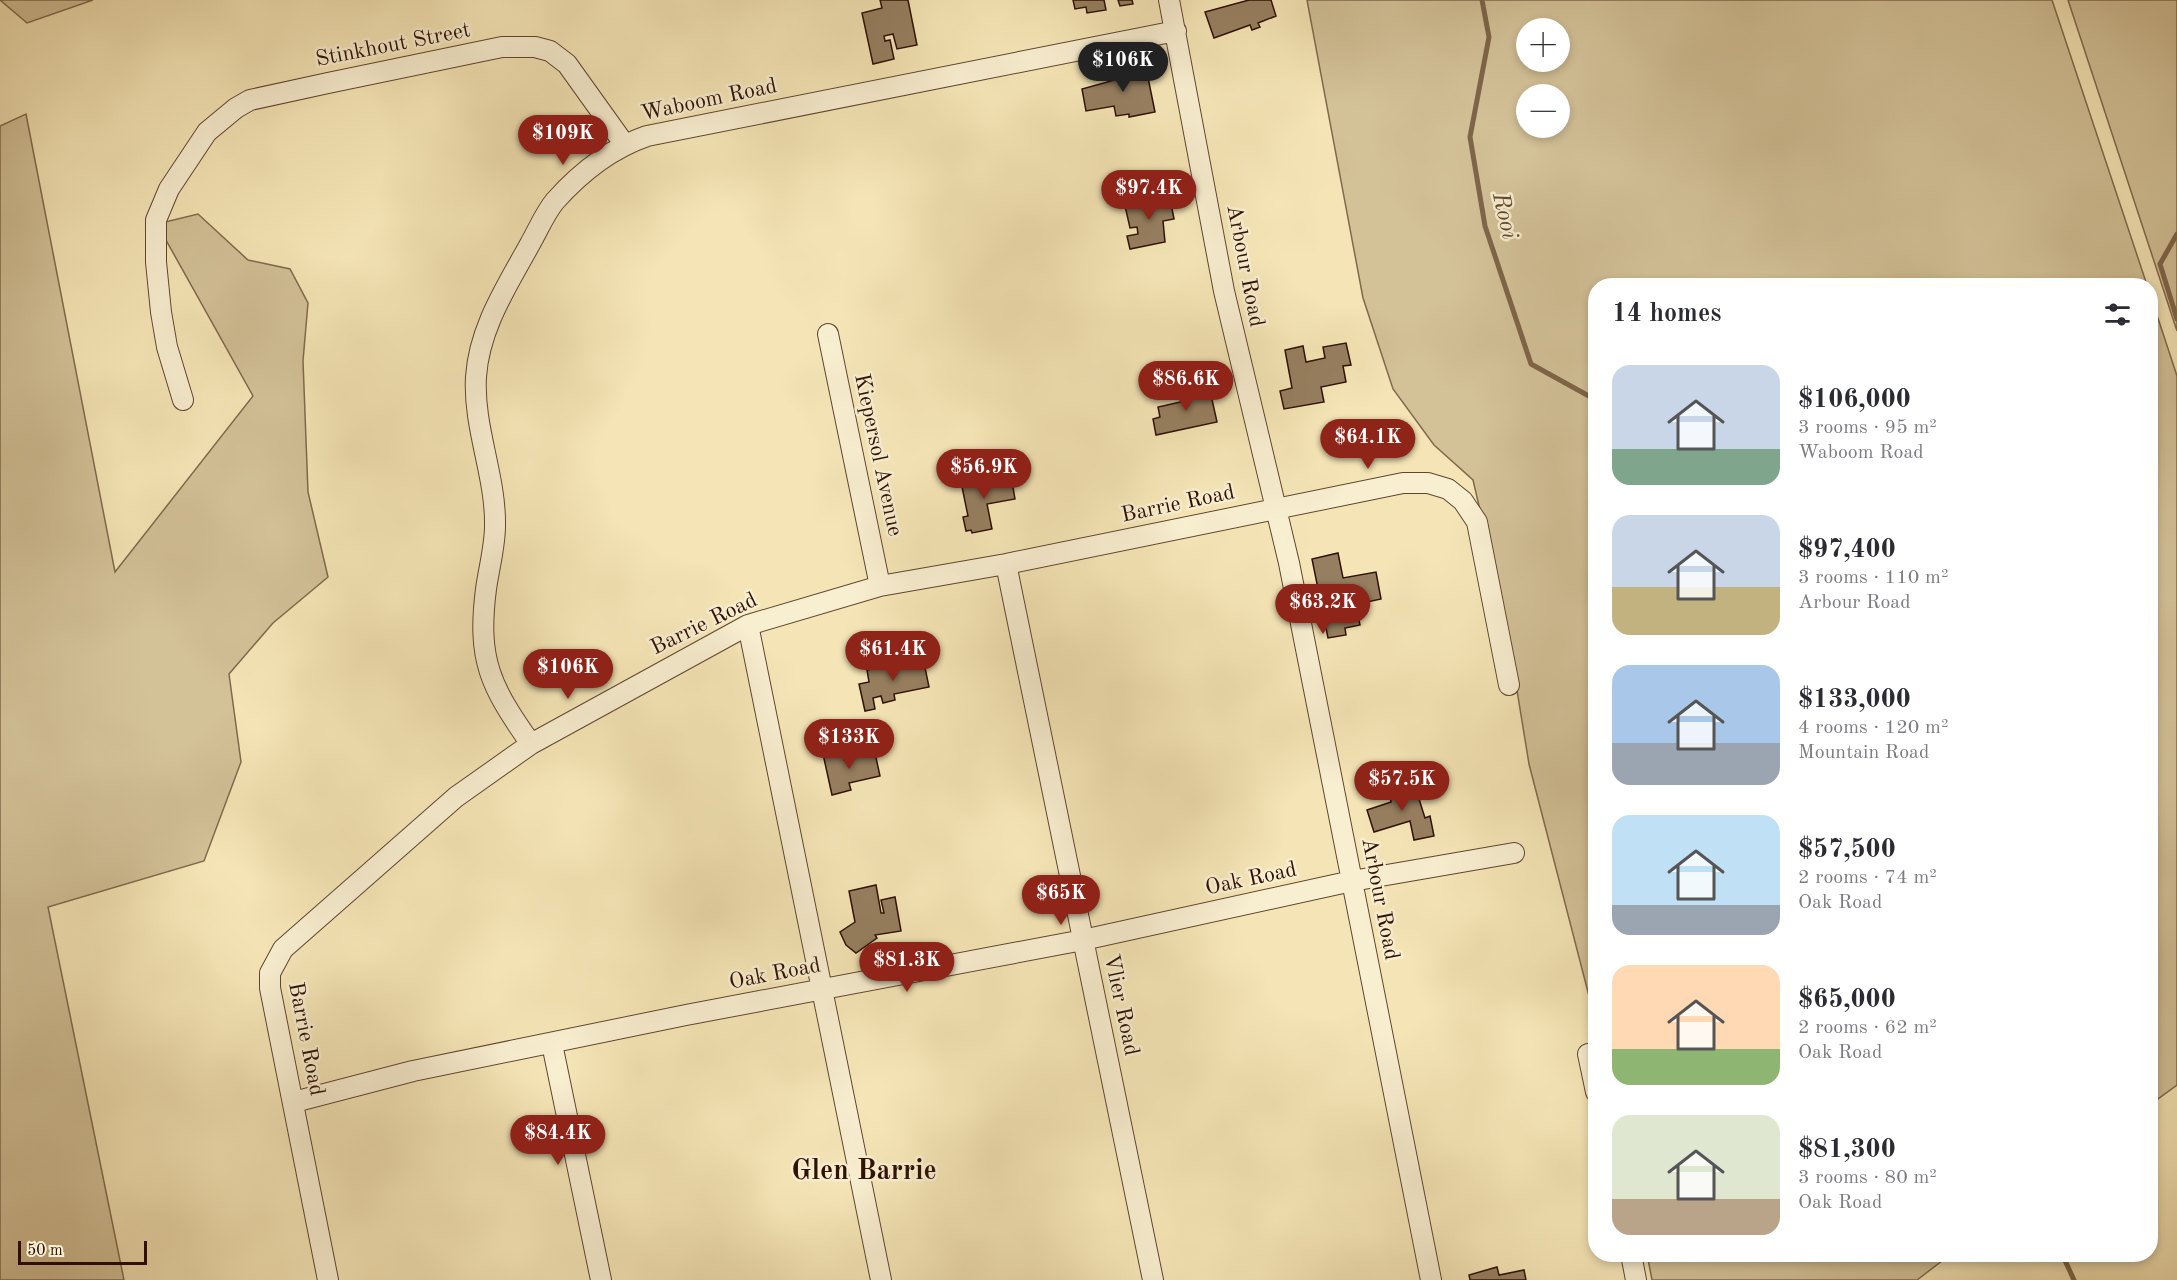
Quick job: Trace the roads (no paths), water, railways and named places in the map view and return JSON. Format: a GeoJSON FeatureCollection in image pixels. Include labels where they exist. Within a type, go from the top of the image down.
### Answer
{"type":"FeatureCollection","features":[{"type":"Feature","properties":{"kind":"street","name":"Arbour Road"},"geometry":{"type":"LineString","coordinates":[[1169,0],[1224,291],[1289,563],[1431,1280]]}},
{"type":"Feature","properties":{"kind":"street","name":"Waboom Road"},"geometry":{"type":"LineString","coordinates":[[531,744],[493,686],[485,655],[482,621],[495,528],[476,391],[480,349],[504,291],[553,204],[575,180],[625,145],[660,133],[1176,31]]}},
{"type":"Feature","properties":{"kind":"street","name":"Stinkhout Street"},"geometry":{"type":"LineString","coordinates":[[183,400],[167,348],[161,312],[155,225],[169,189],[207,132],[236,108],[250,100],[518,46],[549,51],[567,64],[625,145]]}},
{"type":"Feature","properties":{"kind":"street","name":"Kiepersol Avenue"},"geometry":{"type":"LineString","coordinates":[[828,334],[880,586]]}},
{"type":"Feature","properties":{"kind":"street","name":"Barrie Road"},"geometry":{"type":"LineString","coordinates":[[328,1280],[270,988],[270,973],[274,961],[303,930],[456,797],[531,744],[649,676],[748,625],[880,586],[1006,564],[1403,483],[1436,485],[1453,493],[1471,510],[1482,538],[1509,685]]}},
{"type":"Feature","properties":{"kind":"street","name":"Vlier Road"},"geometry":{"type":"LineString","coordinates":[[1006,564],[1153,1280]]}},
{"type":"Feature","properties":{"kind":"street"},"geometry":{"type":"LineString","coordinates":[[748,625],[881,1280]]}},
{"type":"Feature","properties":{"kind":"street","name":"Oak Road"},"geometry":{"type":"LineString","coordinates":[[294,1102],[414,1071],[1083,940],[1352,881],[1514,853]]}},
{"type":"Feature","properties":{"kind":"street"},"geometry":{"type":"LineString","coordinates":[[552,1044],[601,1280]]}},
{"type":"Feature","properties":{"kind":"street"},"geometry":{"type":"LineString","coordinates":[[1633,1262],[1636,1280]]}},
{"type":"Feature","properties":{"kind":"waterway","name":"Rooi"},"geometry":{"type":"LineString","coordinates":[[1482,0],[1489,37],[1470,137],[1485,226],[1531,364],[1588,396]]}},
{"type":"Feature","properties":{"kind":"waterway"},"geometry":{"type":"LineString","coordinates":[[2177,234],[2160,264],[2177,319]]}},
{"type":"Feature","properties":{"kind":"waterway","name":"Rooi"},"geometry":{"type":"LineString","coordinates":[[2066,1262],[2074,1280]]}},
{"type":"Feature","properties":{"kind":"district","name":"Glen Barrie"},"geometry":{"type":"Point","coordinates":[864,1172]}}]}
